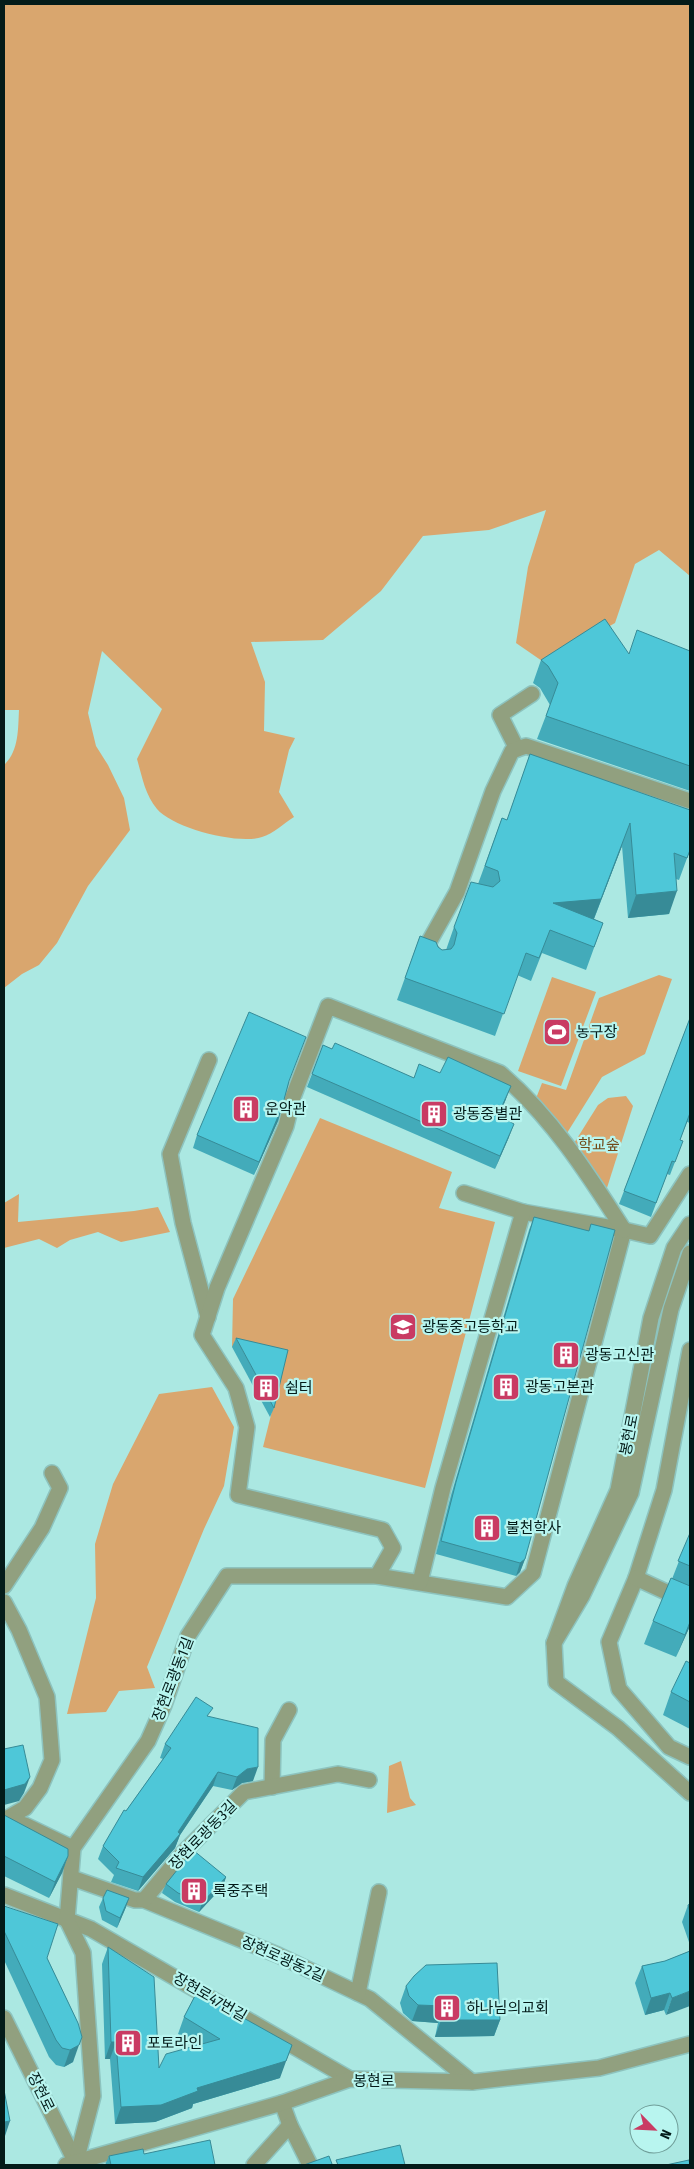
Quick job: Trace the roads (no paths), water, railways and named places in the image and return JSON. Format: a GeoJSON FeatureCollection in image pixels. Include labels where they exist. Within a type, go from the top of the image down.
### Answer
{"type":"FeatureCollection","features":[{"type":"Feature","properties":{"kind":"street"},"geometry":{"type":"LineString","coordinates":[[517,749],[500,715],[532,694]]}},
{"type":"Feature","properties":{"kind":"street"},"geometry":{"type":"LineString","coordinates":[[441,959],[424,949],[457,892],[493,791],[512,751],[526,746],[579,760],[690,801]]}},
{"type":"Feature","properties":{"kind":"street"},"geometry":{"type":"LineString","coordinates":[[457,892],[474,897]]}},
{"type":"Feature","properties":{"kind":"street"},"geometry":{"type":"LineString","coordinates":[[328,1006],[500,1073],[520,1090],[585,1168],[624,1230],[533,1573],[507,1598],[377,1576],[393,1548],[383,1530],[238,1495],[246,1427],[236,1388],[202,1335],[217,1288],[286,1126],[293,1098],[328,1006]]}},
{"type":"Feature","properties":{"kind":"street"},"geometry":{"type":"LineString","coordinates":[[208,1317],[183,1223],[170,1154],[209,1060]]}},
{"type":"Feature","properties":{"kind":"street"},"geometry":{"type":"LineString","coordinates":[[464,1193],[523,1212],[650,1236],[690,1174]]}},
{"type":"Feature","properties":{"kind":"street"},"geometry":{"type":"LineString","coordinates":[[420,1582],[443,1488],[523,1212]]}},
{"type":"Feature","properties":{"kind":"street","name":"봉현로"},"geometry":{"type":"LineString","coordinates":[[690,1224],[674,1248],[651,1318],[618,1490],[575,1586],[554,1643],[556,1682],[618,1728],[690,1793]]}},
{"type":"Feature","properties":{"kind":"street","name":"봉현로"},"geometry":{"type":"LineString","coordinates":[[554,1643],[582,1596],[630,1493],[671,1309],[690,1253]]}},
{"type":"Feature","properties":{"kind":"street"},"geometry":{"type":"LineString","coordinates":[[690,1350],[664,1490],[636,1578],[609,1642],[620,1689],[669,1747],[690,1757]]}},
{"type":"Feature","properties":{"kind":"street"},"geometry":{"type":"LineString","coordinates":[[4,1586],[42,1528],[60,1488],[52,1472]]}},
{"type":"Feature","properties":{"kind":"street","name":"장현로광동1길"},"geometry":{"type":"LineString","coordinates":[[73,1848],[148,1741],[164,1705],[188,1636],[227,1576],[377,1576]]}},
{"type":"Feature","properties":{"kind":"street"},"geometry":{"type":"LineString","coordinates":[[636,1578],[690,1603]]}},
{"type":"Feature","properties":{"kind":"street"},"geometry":{"type":"LineString","coordinates":[[4,1602],[19,1630],[47,1697],[52,1760],[40,1788],[25,1808],[5,1819]]}},
{"type":"Feature","properties":{"kind":"street"},"geometry":{"type":"LineString","coordinates":[[272,1787],[273,1740],[289,1710]]}},
{"type":"Feature","properties":{"kind":"street","name":"장현로광동3길"},"geometry":{"type":"LineString","coordinates":[[144,1900],[184,1851],[244,1792],[338,1774],[369,1780]]}},
{"type":"Feature","properties":{"kind":"street"},"geometry":{"type":"LineString","coordinates":[[5,1819],[73,1848],[67,1920],[83,1953],[93,2096],[73,2164]]}},
{"type":"Feature","properties":{"kind":"street","name":"장현로광동2길"},"geometry":{"type":"LineString","coordinates":[[72,1878],[135,1900],[144,1900],[278,1955],[370,1998],[472,2082]]}},
{"type":"Feature","properties":{"kind":"street"},"geometry":{"type":"LineString","coordinates":[[358,1993],[379,1892]]}},
{"type":"Feature","properties":{"kind":"street","name":"장현로47번길"},"geometry":{"type":"LineString","coordinates":[[4,1895],[91,1929],[350,2079]]}},
{"type":"Feature","properties":{"kind":"street","name":"장현로"},"geometry":{"type":"LineString","coordinates":[[4,2018],[73,2164]]}},
{"type":"Feature","properties":{"kind":"street","name":"봉현로"},"geometry":{"type":"LineString","coordinates":[[73,2164],[282,2103],[350,2079],[472,2082],[599,2068],[690,2044]]}},
{"type":"Feature","properties":{"kind":"street"},"geometry":{"type":"LineString","coordinates":[[282,2103],[290,2125],[310,2165]]}},
{"type":"Feature","properties":{"kind":"street"},"geometry":{"type":"LineString","coordinates":[[254,2165],[290,2125]]}},
{"type":"Feature","properties":{"kind":"place","name":"농구장"},"geometry":{"type":"Point","coordinates":[557,1032]}},
{"type":"Feature","properties":{"kind":"place","name":"운악관"},"geometry":{"type":"Point","coordinates":[246,1109]}},
{"type":"Feature","properties":{"kind":"place","name":"광동중별관"},"geometry":{"type":"Point","coordinates":[434,1114]}},
{"type":"Feature","properties":{"kind":"place","name":"광동중고등학교"},"geometry":{"type":"Point","coordinates":[403,1327]}},
{"type":"Feature","properties":{"kind":"place","name":"광동고신관"},"geometry":{"type":"Point","coordinates":[566,1355]}},
{"type":"Feature","properties":{"kind":"place","name":"광동고본관"},"geometry":{"type":"Point","coordinates":[506,1387]}},
{"type":"Feature","properties":{"kind":"place","name":"쉼터"},"geometry":{"type":"Point","coordinates":[266,1388]}},
{"type":"Feature","properties":{"kind":"place","name":"불천학사"},"geometry":{"type":"Point","coordinates":[487,1528]}},
{"type":"Feature","properties":{"kind":"place","name":"록중주택"},"geometry":{"type":"Point","coordinates":[194,1891]}},
{"type":"Feature","properties":{"kind":"place","name":"하나님의교회"},"geometry":{"type":"Point","coordinates":[447,2008]}},
{"type":"Feature","properties":{"kind":"place","name":"포토라인"},"geometry":{"type":"Point","coordinates":[128,2043]}},
{"type":"Feature","properties":{"kind":"park label","name":"학교숲"},"geometry":{"type":"Point","coordinates":[599,1145]}}]}
